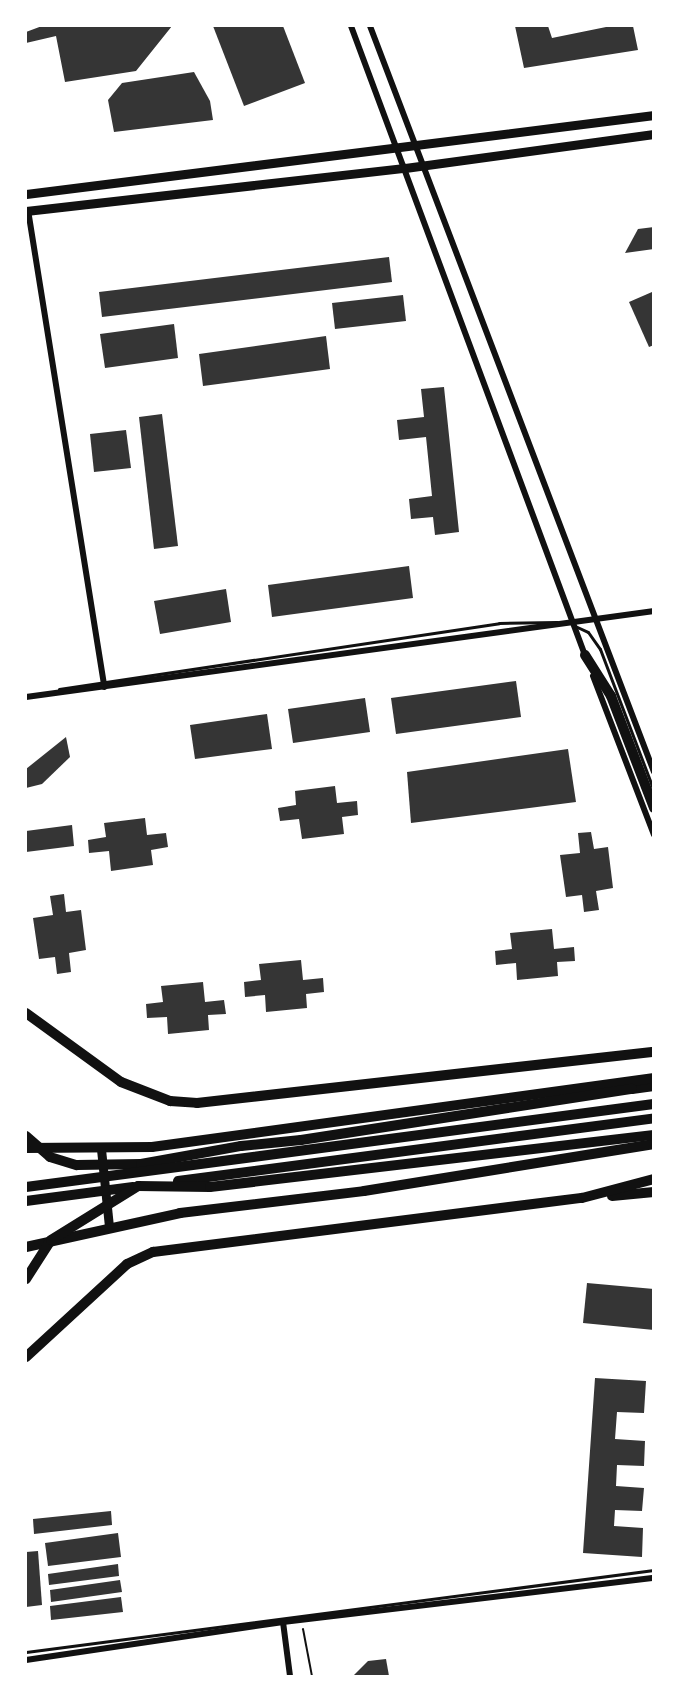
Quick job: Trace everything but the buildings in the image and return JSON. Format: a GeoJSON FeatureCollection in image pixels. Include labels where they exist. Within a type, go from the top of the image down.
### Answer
{"type":"FeatureCollection","features":[{"type":"Feature","properties":{"kind":"main road"},"geometry":{"type":"LineString","coordinates":[[26,194],[398,150],[654,115]]}},
{"type":"Feature","properties":{"kind":"main road"},"geometry":{"type":"LineString","coordinates":[[27,210],[405,168],[654,134]]}},
{"type":"Feature","properties":{"kind":"main road"},"geometry":{"type":"LineString","coordinates":[[585,655],[611,696],[654,808]]}},
{"type":"Feature","properties":{"kind":"main road"},"geometry":{"type":"LineString","coordinates":[[26,1012],[121,1082],[170,1101],[196,1103],[652,1051]]}},
{"type":"Feature","properties":{"kind":"main road"},"geometry":{"type":"LineString","coordinates":[[26,1148],[152,1147],[654,1078]]}},
{"type":"Feature","properties":{"kind":"main road"},"geometry":{"type":"LineString","coordinates":[[77,1165],[141,1164],[241,1146],[302,1140],[654,1086]]}},
{"type":"Feature","properties":{"kind":"main road"},"geometry":{"type":"LineString","coordinates":[[26,1187],[654,1104]]}},
{"type":"Feature","properties":{"kind":"main road"},"geometry":{"type":"LineString","coordinates":[[26,1201],[654,1118]]}},
{"type":"Feature","properties":{"kind":"main road"},"geometry":{"type":"LineString","coordinates":[[26,1136],[50,1157],[104,1171],[127,1174]]}},
{"type":"Feature","properties":{"kind":"main road"},"geometry":{"type":"LineString","coordinates":[[26,1279],[51,1240],[138,1186],[210,1186],[654,1136]]}},
{"type":"Feature","properties":{"kind":"main road"},"geometry":{"type":"LineString","coordinates":[[26,1247],[109,1226],[180,1213],[364,1191],[654,1144]]}},
{"type":"Feature","properties":{"kind":"main road"},"geometry":{"type":"LineString","coordinates":[[149,1171],[241,1146]]}},
{"type":"Feature","properties":{"kind":"main road"},"geometry":{"type":"LineString","coordinates":[[101,1149],[109,1226]]}},
{"type":"Feature","properties":{"kind":"main road"},"geometry":{"type":"LineString","coordinates":[[582,1198],[654,1179]]}},
{"type":"Feature","properties":{"kind":"main road"},"geometry":{"type":"LineString","coordinates":[[26,1357],[127,1264],[153,1252],[582,1198],[654,1192]]}},
{"type":"Feature","properties":{"kind":"street"},"geometry":{"type":"LineString","coordinates":[[351,26],[654,835]]}},
{"type":"Feature","properties":{"kind":"street"},"geometry":{"type":"LineString","coordinates":[[370,26],[654,772]]}},
{"type":"Feature","properties":{"kind":"street"},"geometry":{"type":"LineString","coordinates":[[27,210],[104,687]]}},
{"type":"Feature","properties":{"kind":"street"},"geometry":{"type":"LineString","coordinates":[[26,696],[654,611]]}},
{"type":"Feature","properties":{"kind":"street"},"geometry":{"type":"LineString","coordinates":[[26,1660],[283,1622],[654,1578]]}},
{"type":"Feature","properties":{"kind":"street"},"geometry":{"type":"LineString","coordinates":[[283,1622],[290,1677]]}},
{"type":"Feature","properties":{"kind":"lane"},"geometry":{"type":"LineString","coordinates":[[26,696],[499,622],[562,622],[588,632],[600,649],[654,791]]}},
{"type":"Feature","properties":{"kind":"lane"},"geometry":{"type":"LineString","coordinates":[[26,1652],[654,1570]]}},
{"type":"Feature","properties":{"kind":"path"},"geometry":{"type":"LineString","coordinates":[[307,1645],[312,1677]]}}]}
